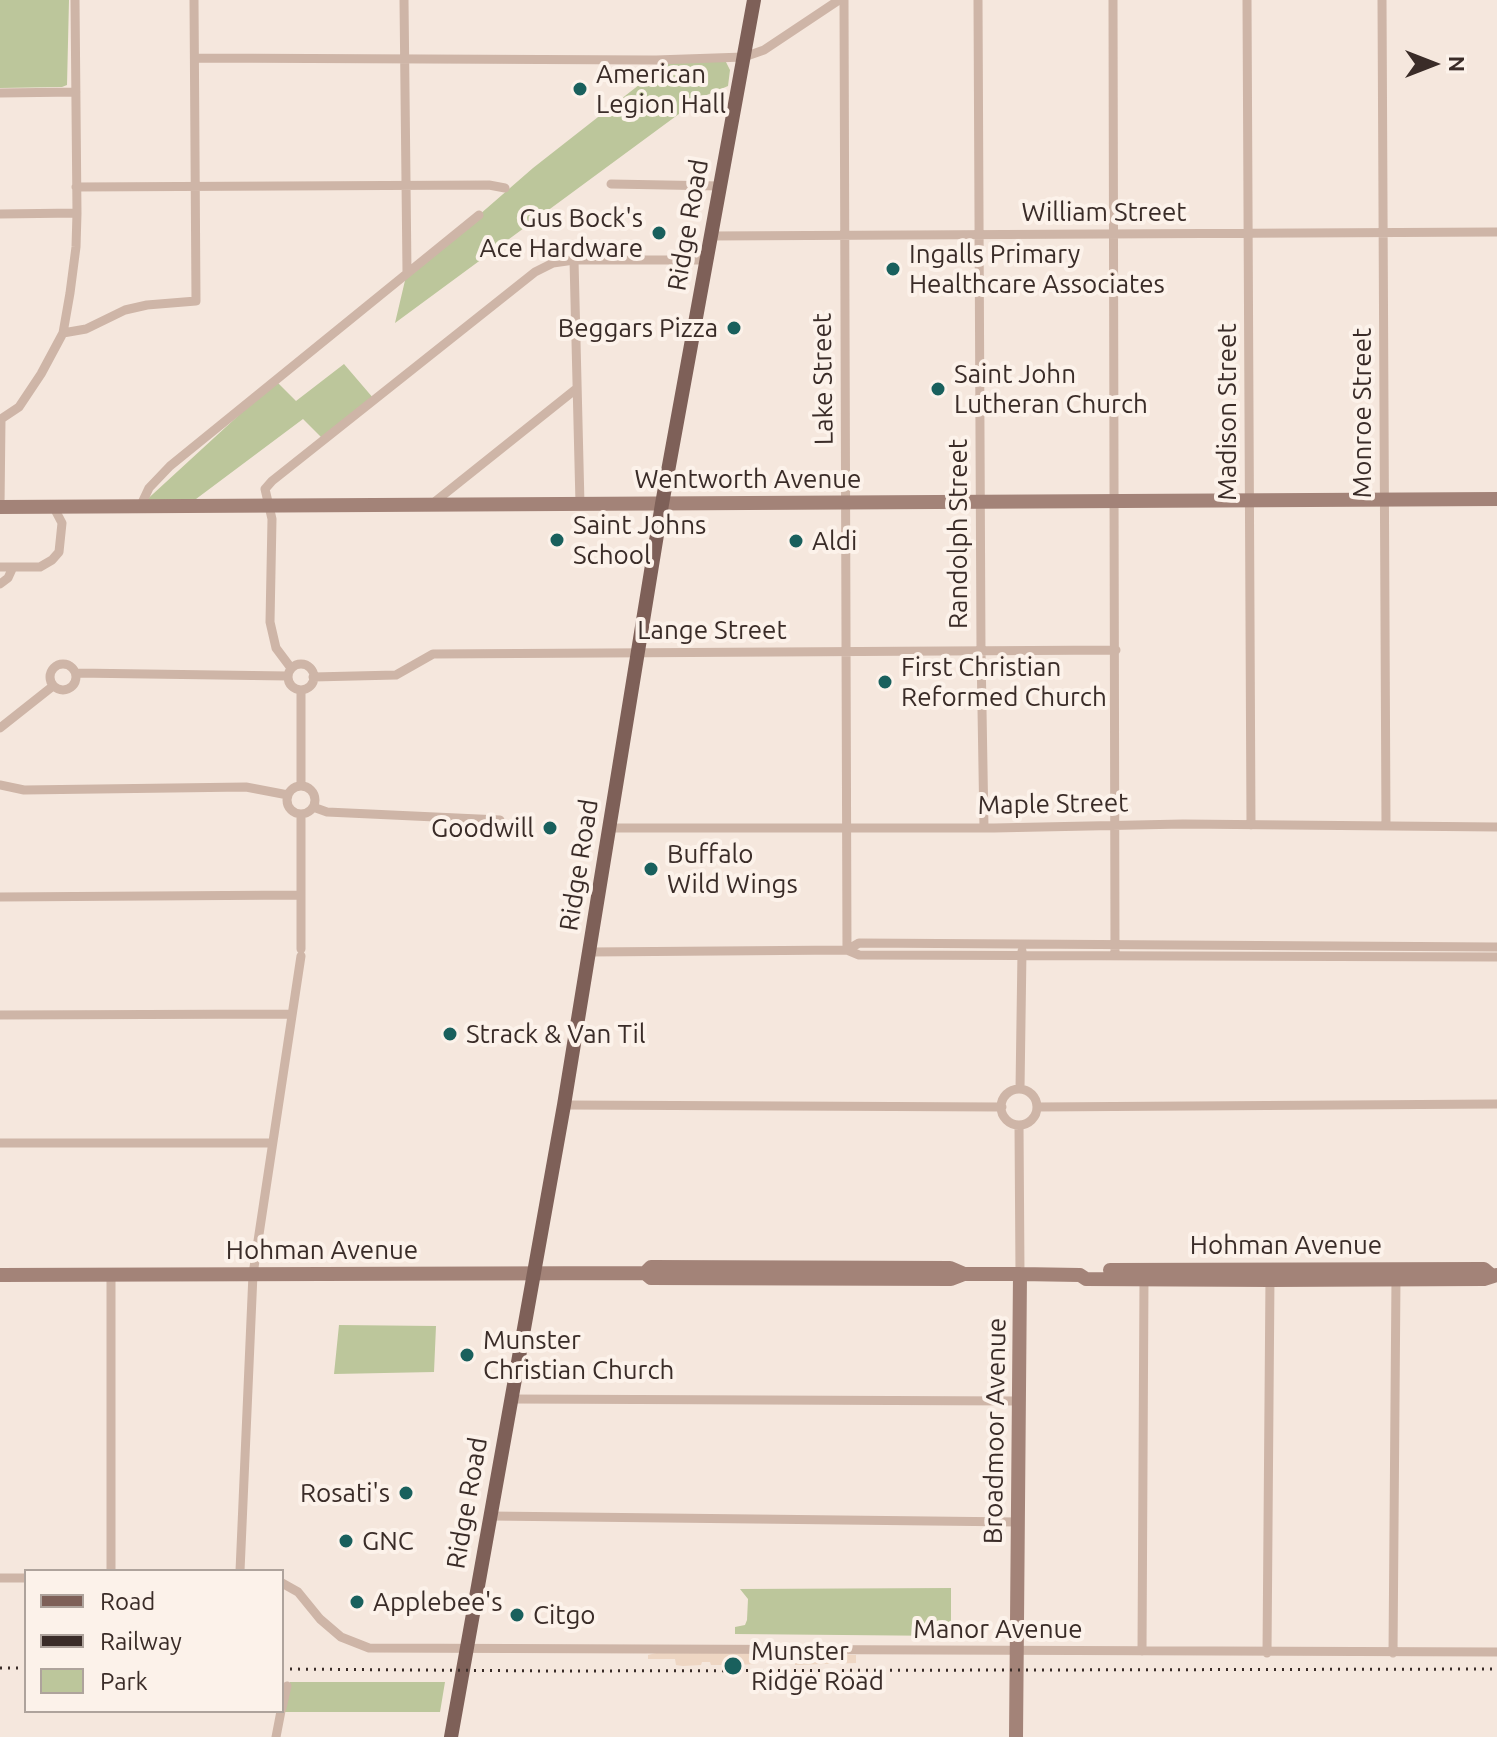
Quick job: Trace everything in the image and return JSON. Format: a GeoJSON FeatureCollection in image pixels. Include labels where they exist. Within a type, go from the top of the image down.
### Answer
{"type":"FeatureCollection","features":[{"type":"Feature","properties":{"kind":"main road","name":"Ridge Road"},"geometry":{"type":"LineString","coordinates":[[451,1737],[564,1105],[662,504],[754,0]]}},
{"type":"Feature","properties":{"kind":"street"},"geometry":{"type":"LineString","coordinates":[[0,507],[0,419],[19,407],[63,333],[76,247],[75,0]]}},
{"type":"Feature","properties":{"kind":"street"},"geometry":{"type":"LineString","coordinates":[[63,333],[86,329],[125,310],[196,301],[194,0]]}},
{"type":"Feature","properties":{"kind":"street"},"geometry":{"type":"LineString","coordinates":[[404,0],[407,272]]}},
{"type":"Feature","properties":{"kind":"street"},"geometry":{"type":"LineString","coordinates":[[195,58],[656,60],[744,57],[764,50],[841,0]]}},
{"type":"Feature","properties":{"kind":"street","name":"Lake Street"},"geometry":{"type":"LineString","coordinates":[[841,0],[847,950]]}},
{"type":"Feature","properties":{"kind":"street","name":"Randolph Street"},"geometry":{"type":"LineString","coordinates":[[978,0],[984,828]]}},
{"type":"Feature","properties":{"kind":"street"},"geometry":{"type":"LineString","coordinates":[[1113,0],[1115,955]]}},
{"type":"Feature","properties":{"kind":"street","name":"Madison Street"},"geometry":{"type":"LineString","coordinates":[[1247,0],[1251,825]]}},
{"type":"Feature","properties":{"kind":"street","name":"Monroe Street"},"geometry":{"type":"LineString","coordinates":[[1382,0],[1386,825]]}},
{"type":"Feature","properties":{"kind":"street"},"geometry":{"type":"LineString","coordinates":[[0,93],[76,92]]}},
{"type":"Feature","properties":{"kind":"street"},"geometry":{"type":"LineString","coordinates":[[611,184],[720,186]]}},
{"type":"Feature","properties":{"kind":"street"},"geometry":{"type":"LineString","coordinates":[[76,187],[489,185],[505,188]]}},
{"type":"Feature","properties":{"kind":"street"},"geometry":{"type":"LineString","coordinates":[[0,214],[77,213]]}},
{"type":"Feature","properties":{"kind":"street"},"geometry":{"type":"LineString","coordinates":[[141,505],[149,488],[170,466],[479,215]]}},
{"type":"Feature","properties":{"kind":"street","name":"William Street"},"geometry":{"type":"LineString","coordinates":[[710,236],[1497,232]]}},
{"type":"Feature","properties":{"kind":"street"},"geometry":{"type":"LineString","coordinates":[[301,690],[290,684],[290,672],[276,648],[270,622],[272,519],[265,489],[272,481],[535,272],[553,263],[574,260],[706,260]]}},
{"type":"Feature","properties":{"kind":"street"},"geometry":{"type":"LineString","coordinates":[[574,260],[580,504]]}},
{"type":"Feature","properties":{"kind":"street"},"geometry":{"type":"LineString","coordinates":[[432,504],[576,389]]}},
{"type":"Feature","properties":{"kind":"street","name":"Wentworth Avenue"},"geometry":{"type":"LineString","coordinates":[[0,507],[1497,499]]}},
{"type":"Feature","properties":{"kind":"street"},"geometry":{"type":"LineString","coordinates":[[53,506],[62,523]]}},
{"type":"Feature","properties":{"kind":"street"},"geometry":{"type":"LineString","coordinates":[[0,567],[40,567],[52,560],[59,552],[62,523],[70,506]]}},
{"type":"Feature","properties":{"kind":"street"},"geometry":{"type":"LineString","coordinates":[[0,584],[8,578],[13,567]]}},
{"type":"Feature","properties":{"kind":"street","name":"Lange Street"},"geometry":{"type":"LineString","coordinates":[[313,677],[396,675],[433,654],[1116,650]]}},
{"type":"Feature","properties":{"kind":"street"},"geometry":{"type":"LineString","coordinates":[[76,673],[76,682],[71,689],[63,691],[53,686],[50,676],[57,665],[66,664],[76,673],[290,672],[303,664],[311,669],[313,677],[311,684],[301,690]]}},
{"type":"Feature","properties":{"kind":"street"},"geometry":{"type":"LineString","coordinates":[[0,728],[53,686]]}},
{"type":"Feature","properties":{"kind":"street"},"geometry":{"type":"LineString","coordinates":[[301,690],[301,785]]}},
{"type":"Feature","properties":{"kind":"street"},"geometry":{"type":"LineString","coordinates":[[0,785],[24,790],[246,787],[288,795]]}},
{"type":"Feature","properties":{"kind":"street"},"geometry":{"type":"LineString","coordinates":[[301,814],[289,808],[288,795],[293,788],[301,785],[308,787],[313,793],[313,807]]}},
{"type":"Feature","properties":{"kind":"street"},"geometry":{"type":"LineString","coordinates":[[301,814],[313,807],[327,812],[500,820]]}},
{"type":"Feature","properties":{"kind":"street"},"geometry":{"type":"LineString","coordinates":[[240,1569],[253,1274],[301,953],[301,814]]}},
{"type":"Feature","properties":{"kind":"street","name":"Maple Street"},"geometry":{"type":"LineString","coordinates":[[609,828],[1115,825],[1497,827]]}},
{"type":"Feature","properties":{"kind":"street"},"geometry":{"type":"LineString","coordinates":[[0,897],[301,895]]}},
{"type":"Feature","properties":{"kind":"street"},"geometry":{"type":"LineString","coordinates":[[847,950],[859,943],[1115,944],[1497,957]]}},
{"type":"Feature","properties":{"kind":"street"},"geometry":{"type":"LineString","coordinates":[[1020,1089],[1022,944]]}},
{"type":"Feature","properties":{"kind":"street"},"geometry":{"type":"LineString","coordinates":[[590,952],[847,950],[859,955],[1115,955],[1497,947]]}},
{"type":"Feature","properties":{"kind":"street"},"geometry":{"type":"LineString","coordinates":[[0,1015],[292,1014]]}},
{"type":"Feature","properties":{"kind":"street"},"geometry":{"type":"LineString","coordinates":[[1020,1089],[1031,1093],[1037,1107],[1034,1118],[1019,1125],[1007,1119],[1002,1107],[1005,1096],[1020,1089]]}},
{"type":"Feature","properties":{"kind":"street"},"geometry":{"type":"LineString","coordinates":[[1037,1107],[1497,1104]]}},
{"type":"Feature","properties":{"kind":"street"},"geometry":{"type":"LineString","coordinates":[[564,1105],[1002,1107]]}},
{"type":"Feature","properties":{"kind":"street","name":"Broadmoor Avenue"},"geometry":{"type":"LineString","coordinates":[[1016,1737],[1019,1125]]}},
{"type":"Feature","properties":{"kind":"street"},"geometry":{"type":"LineString","coordinates":[[0,1143],[271,1143]]}},
{"type":"Feature","properties":{"kind":"street","name":"Hohman Avenue"},"geometry":{"type":"LineString","coordinates":[[0,1275],[645,1273],[651,1267],[950,1268],[964,1274],[1080,1275],[1086,1270],[1144,1275],[1396,1275],[1484,1269],[1494,1275]]}},
{"type":"Feature","properties":{"kind":"street"},"geometry":{"type":"LineString","coordinates":[[111,1274],[111,1569]]}},
{"type":"Feature","properties":{"kind":"street"},"geometry":{"type":"LineString","coordinates":[[1142,1651],[1144,1275]]}},
{"type":"Feature","properties":{"kind":"street"},"geometry":{"type":"LineString","coordinates":[[1267,1653],[1270,1275]]}},
{"type":"Feature","properties":{"kind":"street"},"geometry":{"type":"LineString","coordinates":[[1393,1653],[1396,1275]]}},
{"type":"Feature","properties":{"kind":"street"},"geometry":{"type":"LineString","coordinates":[[510,1399],[1019,1401]]}},
{"type":"Feature","properties":{"kind":"street"},"geometry":{"type":"LineString","coordinates":[[490,1516],[1018,1522]]}},
{"type":"Feature","properties":{"kind":"street"},"geometry":{"type":"LineString","coordinates":[[0,1578],[24,1578]]}},
{"type":"Feature","properties":{"kind":"street","name":"Manor Avenue"},"geometry":{"type":"LineString","coordinates":[[284,1584],[298,1592],[320,1619],[341,1637],[369,1648],[1497,1652]]}},
{"type":"Feature","properties":{"kind":"street"},"geometry":{"type":"LineString","coordinates":[[284,1700],[287,1686]]}},
{"type":"Feature","properties":{"kind":"street"},"geometry":{"type":"LineString","coordinates":[[276,1737],[281,1713]]}},
{"type":"Feature","properties":{"kind":"green space"},"geometry":{"type":"Polygon","coordinates":[[[0,0],[69,0],[67,85],[0,88],[0,0]]]}},
{"type":"Feature","properties":{"kind":"green space"},"geometry":{"type":"Polygon","coordinates":[[[725,60],[730,70],[728,86],[702,97],[395,323],[407,272],[533,168],[667,63],[725,60]]]}},
{"type":"Feature","properties":{"kind":"green space"},"geometry":{"type":"Polygon","coordinates":[[[344,364],[374,399],[323,439],[303,419],[188,505],[141,505],[276,381],[296,401],[344,364]]]}},
{"type":"Feature","properties":{"kind":"green space"},"geometry":{"type":"Polygon","coordinates":[[[339,1325],[436,1326],[434,1372],[334,1374],[339,1325]]]}},
{"type":"Feature","properties":{"kind":"green space"},"geometry":{"type":"Polygon","coordinates":[[[951,1588],[951,1636],[735,1634],[735,1627],[745,1625],[747,1620],[748,1599],[740,1589],[951,1588]]]}},
{"type":"Feature","properties":{"kind":"green space"},"geometry":{"type":"Polygon","coordinates":[[[290,1682],[445,1682],[440,1712],[284,1712],[290,1682]]]}},
{"type":"Feature","properties":{"kind":"shaded area"},"geometry":{"type":"Polygon","coordinates":[[[660,1652],[856,1655],[856,1663],[795,1665],[794,1661],[757,1661],[756,1664],[730,1662],[730,1665],[711,1665],[710,1662],[702,1662],[701,1665],[683,1666],[676,1665],[675,1659],[648,1659],[648,1655],[660,1652]]]}},
{"type":"Feature","properties":{"kind":"railway"},"geometry":{"type":"LineString","coordinates":[[0,1668],[24,1668]]}},
{"type":"Feature","properties":{"kind":"railway"},"geometry":{"type":"LineString","coordinates":[[284,1669],[1497,1669]]}},
{"type":"Feature","properties":{"kind":"place","name":"American Legion Hall"},"geometry":{"type":"Point","coordinates":[580,89]}},
{"type":"Feature","properties":{"kind":"place","name":"Gus Bock's Ace Hardware"},"geometry":{"type":"Point","coordinates":[659,233]}},
{"type":"Feature","properties":{"kind":"place","name":"Ingalls Primary Healthcare Associates"},"geometry":{"type":"Point","coordinates":[893,269]}},
{"type":"Feature","properties":{"kind":"place","name":"Beggars Pizza"},"geometry":{"type":"Point","coordinates":[734,328]}},
{"type":"Feature","properties":{"kind":"place","name":"Saint John Lutheran Church"},"geometry":{"type":"Point","coordinates":[938,389]}},
{"type":"Feature","properties":{"kind":"place","name":"Saint Johns School"},"geometry":{"type":"Point","coordinates":[557,540]}},
{"type":"Feature","properties":{"kind":"place","name":"Aldi"},"geometry":{"type":"Point","coordinates":[796,541]}},
{"type":"Feature","properties":{"kind":"place","name":"First Christian Reformed Church"},"geometry":{"type":"Point","coordinates":[885,682]}},
{"type":"Feature","properties":{"kind":"place","name":"Goodwill"},"geometry":{"type":"Point","coordinates":[550,828]}},
{"type":"Feature","properties":{"kind":"place","name":"Buffalo Wild Wings"},"geometry":{"type":"Point","coordinates":[651,869]}},
{"type":"Feature","properties":{"kind":"place","name":"Strack & Van Til"},"geometry":{"type":"Point","coordinates":[450,1034]}},
{"type":"Feature","properties":{"kind":"place","name":"Munster Christian Church"},"geometry":{"type":"Point","coordinates":[467,1355]}},
{"type":"Feature","properties":{"kind":"place","name":"Rosati's"},"geometry":{"type":"Point","coordinates":[406,1493]}},
{"type":"Feature","properties":{"kind":"place","name":"GNC"},"geometry":{"type":"Point","coordinates":[346,1541]}},
{"type":"Feature","properties":{"kind":"place","name":"Applebee's"},"geometry":{"type":"Point","coordinates":[357,1602]}},
{"type":"Feature","properties":{"kind":"place","name":"Citgo"},"geometry":{"type":"Point","coordinates":[517,1615]}},
{"type":"Feature","properties":{"kind":"place","name":"Munster Ridge Road"},"geometry":{"type":"Point","coordinates":[733,1666]}}]}
